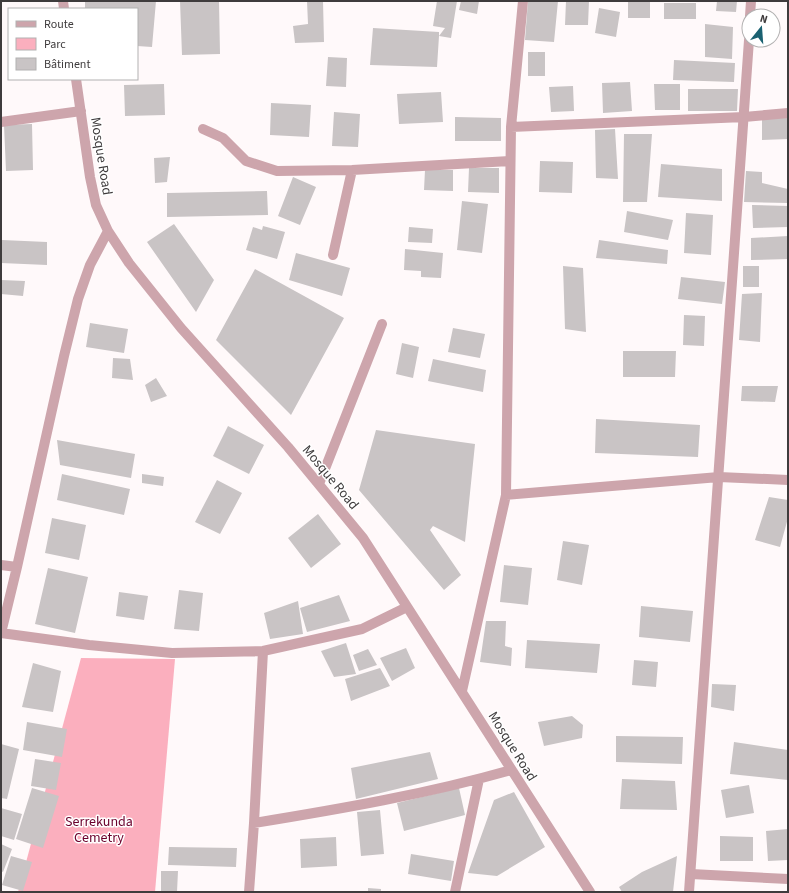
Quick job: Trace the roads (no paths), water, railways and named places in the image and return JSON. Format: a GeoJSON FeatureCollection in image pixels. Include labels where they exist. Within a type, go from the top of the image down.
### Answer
{"type":"FeatureCollection","features":[{"type":"Feature","properties":{"kind":"street"},"geometry":{"type":"LineString","coordinates":[[462,691],[506,495],[511,127],[523,1]]}},
{"type":"Feature","properties":{"kind":"street"},"geometry":{"type":"LineString","coordinates":[[689,892],[748,48]]}},
{"type":"Feature","properties":{"kind":"street","name":"Mosque Road"},"geometry":{"type":"LineString","coordinates":[[76,80],[90,177],[96,205],[108,231],[129,262],[181,328],[288,447],[363,538],[590,892]]}},
{"type":"Feature","properties":{"kind":"street"},"geometry":{"type":"LineString","coordinates":[[1,122],[81,111]]}},
{"type":"Feature","properties":{"kind":"street"},"geometry":{"type":"LineString","coordinates":[[511,127],[744,118],[788,113]]}},
{"type":"Feature","properties":{"kind":"street"},"geometry":{"type":"LineString","coordinates":[[203,129],[223,138],[246,161],[277,171],[352,170],[510,161]]}},
{"type":"Feature","properties":{"kind":"street"},"geometry":{"type":"LineString","coordinates":[[333,255],[352,170]]}},
{"type":"Feature","properties":{"kind":"street"},"geometry":{"type":"LineString","coordinates":[[108,231],[90,265],[78,299],[1,633],[89,645],[172,653],[263,651],[362,629],[408,607]]}},
{"type":"Feature","properties":{"kind":"street"},"geometry":{"type":"LineString","coordinates":[[319,484],[382,324]]}},
{"type":"Feature","properties":{"kind":"street"},"geometry":{"type":"LineString","coordinates":[[506,495],[719,477],[788,480]]}},
{"type":"Feature","properties":{"kind":"street"},"geometry":{"type":"LineString","coordinates":[[1,565],[17,567]]}},
{"type":"Feature","properties":{"kind":"street"},"geometry":{"type":"LineString","coordinates":[[248,892],[254,823],[263,651]]}},
{"type":"Feature","properties":{"kind":"street"},"geometry":{"type":"LineString","coordinates":[[254,823],[364,805],[512,770]]}},
{"type":"Feature","properties":{"kind":"street"},"geometry":{"type":"LineString","coordinates":[[455,892],[479,779]]}},
{"type":"Feature","properties":{"kind":"street"},"geometry":{"type":"LineString","coordinates":[[690,874],[788,879]]}},
{"type":"Feature","properties":{"kind":"park label","name":"Serrekunda Cemetry"},"geometry":{"type":"Point","coordinates":[99,830]}}]}
